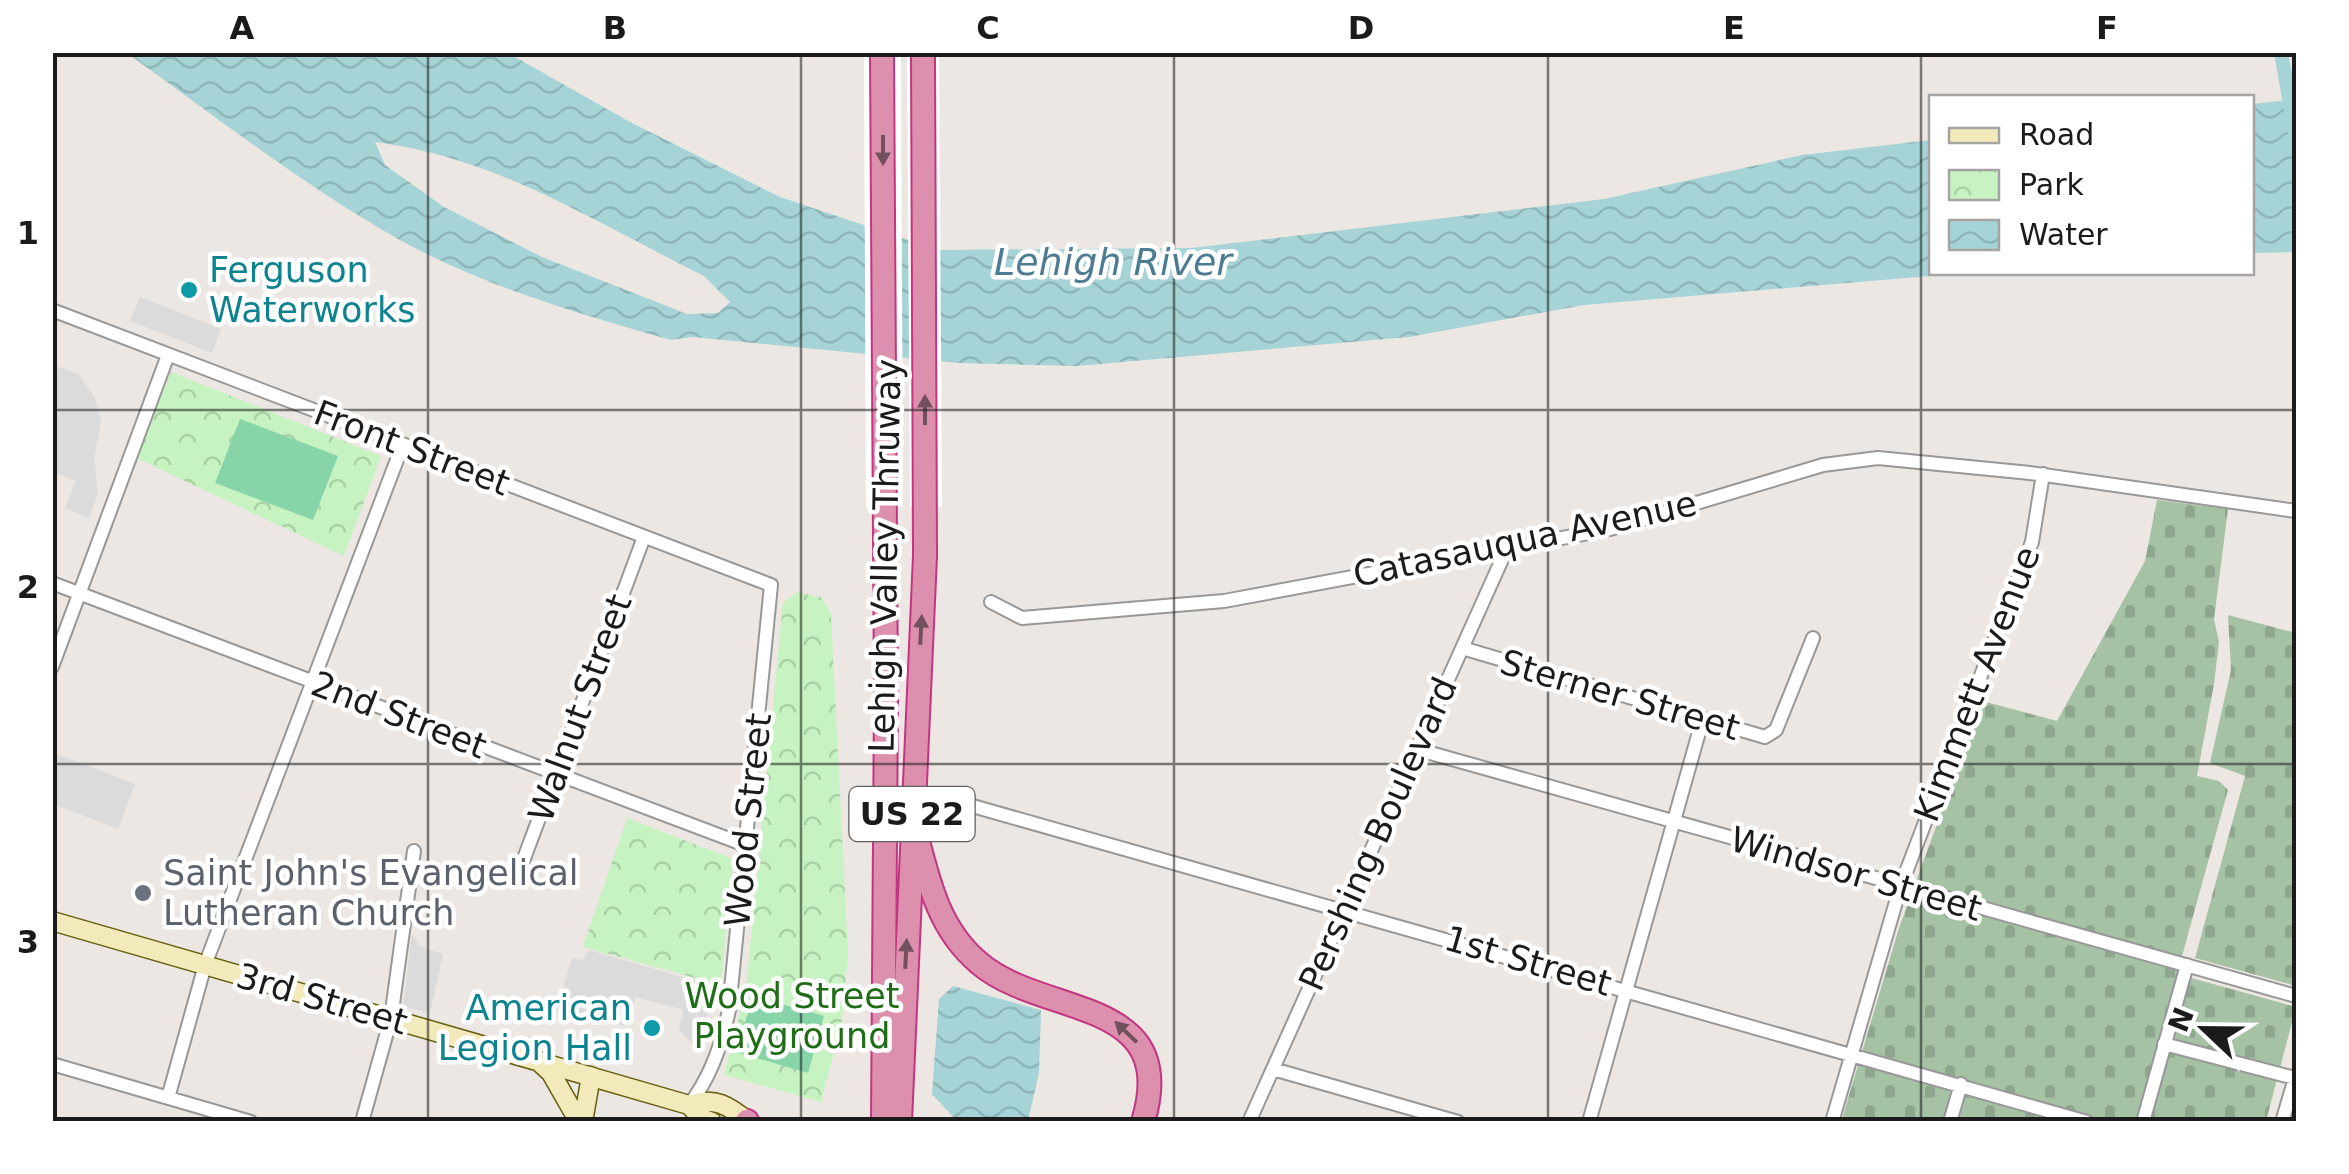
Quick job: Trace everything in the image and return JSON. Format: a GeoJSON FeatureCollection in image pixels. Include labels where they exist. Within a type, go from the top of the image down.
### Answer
{"type":"FeatureCollection","features":[{"type":"Feature","properties":{"kind":"highway","name":"Lehigh Valley Thruway"},"geometry":{"type":"LineString","coordinates":[[880,1122],[885,508],[882,52]]}},
{"type":"Feature","properties":{"kind":"highway","name":"Lehigh Valley Thruway"},"geometry":{"type":"LineString","coordinates":[[900,1122],[926,507],[923,52]]}},
{"type":"Feature","properties":{"kind":"highway"},"geometry":{"type":"LineString","coordinates":[[912,818],[937,906],[967,952],[1010,984],[1114,1020],[1138,1044],[1150,1086],[1143,1122]]}},
{"type":"Feature","properties":{"kind":"main road","name":"3rd Street"},"geometry":{"type":"LineString","coordinates":[[52,921],[689,1105]]}},
{"type":"Feature","properties":{"kind":"main road"},"geometry":{"type":"LineString","coordinates":[[537,1060],[551,1072],[581,1122]]}},
{"type":"Feature","properties":{"kind":"main road"},"geometry":{"type":"LineString","coordinates":[[581,1122],[592,1076]]}},
{"type":"Feature","properties":{"kind":"main road"},"geometry":{"type":"LineString","coordinates":[[712,1122],[701,1118],[689,1105],[706,1099],[730,1106],[747,1121]]}},
{"type":"Feature","properties":{"kind":"street","name":"Front Street"},"geometry":{"type":"LineString","coordinates":[[52,310],[771,586]]}},
{"type":"Feature","properties":{"kind":"street"},"geometry":{"type":"LineString","coordinates":[[52,667],[168,355]]}},
{"type":"Feature","properties":{"kind":"street"},"geometry":{"type":"LineString","coordinates":[[168,1098],[205,966],[403,444]]}},
{"type":"Feature","properties":{"kind":"street","name":"Catasauqua Avenue"},"geometry":{"type":"LineString","coordinates":[[990,602],[1022,618],[1200,605],[1610,529],[1844,461],[1900,458],[2044,474],[2296,511]]}},
{"type":"Feature","properties":{"kind":"street","name":"Kimmett Avenue"},"geometry":{"type":"LineString","coordinates":[[1832,1122],[1900,888],[2032,542],[2044,474]]}},
{"type":"Feature","properties":{"kind":"street","name":"Walnut Street"},"geometry":{"type":"LineString","coordinates":[[516,880],[644,537]]}},
{"type":"Feature","properties":{"kind":"street","name":"Pershing Boulevard"},"geometry":{"type":"LineString","coordinates":[[1249,1122],[1508,546]]}},
{"type":"Feature","properties":{"kind":"street","name":"2nd Street"},"geometry":{"type":"LineString","coordinates":[[52,583],[745,845]]}},
{"type":"Feature","properties":{"kind":"street","name":"Wood Street"},"geometry":{"type":"LineString","coordinates":[[689,1105],[702,1088],[726,1024],[771,586]]}},
{"type":"Feature","properties":{"kind":"street","name":"Sterner Street"},"geometry":{"type":"LineString","coordinates":[[1462,648],[1765,737],[1776,730],[1813,638]]}},
{"type":"Feature","properties":{"kind":"street"},"geometry":{"type":"LineString","coordinates":[[1589,1122],[1702,718]]}},
{"type":"Feature","properties":{"kind":"street","name":"Windsor Street"},"geometry":{"type":"LineString","coordinates":[[1416,750],[2296,996]]}},
{"type":"Feature","properties":{"kind":"street","name":"1st Street"},"geometry":{"type":"LineString","coordinates":[[968,806],[1344,909],[2087,1122]]}},
{"type":"Feature","properties":{"kind":"street"},"geometry":{"type":"LineString","coordinates":[[362,1122],[391,1018],[414,851]]}},
{"type":"Feature","properties":{"kind":"street"},"geometry":{"type":"LineString","coordinates":[[2143,1122],[2187,966]]}},
{"type":"Feature","properties":{"kind":"street"},"geometry":{"type":"LineString","coordinates":[[2164,1044],[2296,1077],[2282,1122]]}},
{"type":"Feature","properties":{"kind":"street"},"geometry":{"type":"LineString","coordinates":[[52,1064],[251,1122]]}},
{"type":"Feature","properties":{"kind":"street"},"geometry":{"type":"LineString","coordinates":[[1273,1068],[1458,1122]]}},
{"type":"Feature","properties":{"kind":"street"},"geometry":{"type":"LineString","coordinates":[[1950,1122],[1961,1084]]}},
{"type":"Feature","properties":{"kind":"green space"},"geometry":{"type":"Polygon","coordinates":[[[171,372],[381,456],[344,556],[136,458],[171,372]]]}},
{"type":"Feature","properties":{"kind":"green space"},"geometry":{"type":"Polygon","coordinates":[[[240,419],[338,456],[313,520],[215,483],[240,419]]]}},
{"type":"Feature","properties":{"kind":"green space"},"geometry":{"type":"Polygon","coordinates":[[[2157,500],[2228,509],[2214,619],[2219,642],[2197,776],[2219,781],[2228,790],[2177,974],[2296,1007],[2266,1121],[1841,1122],[1899,928],[1982,701],[2057,721],[2145,561],[2157,500]]]}},
{"type":"Feature","properties":{"kind":"green space","name":"Wood Street Playground"},"geometry":{"type":"Polygon","coordinates":[[[797,592],[823,598],[831,615],[848,953],[842,1021],[821,1102],[724,1075],[746,990],[783,602],[797,592]]]}},
{"type":"Feature","properties":{"kind":"green space"},"geometry":{"type":"Polygon","coordinates":[[[2228,615],[2296,633],[2296,986],[2195,958],[2245,776],[2210,763],[2231,670],[2228,615]]]}},
{"type":"Feature","properties":{"kind":"green space"},"geometry":{"type":"Polygon","coordinates":[[[627,818],[733,859],[721,985],[583,947],[627,818]]]}},
{"type":"Feature","properties":{"kind":"green space"},"geometry":{"type":"Polygon","coordinates":[[[753,996],[824,1016],[808,1073],[736,1052],[753,996]]]}},
{"type":"Feature","properties":{"kind":"shaded area"},"geometry":{"type":"Polygon","coordinates":[[[140,297],[221,329],[212,353],[130,321],[140,297]]]}},
{"type":"Feature","properties":{"kind":"shaded area"},"geometry":{"type":"Polygon","coordinates":[[[53,365],[78,374],[95,398],[101,422],[94,458],[98,494],[89,518],[65,508],[76,481],[53,472],[53,365]]]}},
{"type":"Feature","properties":{"kind":"shaded area"},"geometry":{"type":"Polygon","coordinates":[[[52,752],[135,784],[118,829],[53,804],[52,752]]]}},
{"type":"Feature","properties":{"kind":"shaded area"},"geometry":{"type":"Polygon","coordinates":[[[412,934],[419,946],[443,954],[430,1013],[403,1006],[412,934]]]}},
{"type":"Feature","properties":{"kind":"shaded area"},"geometry":{"type":"Polygon","coordinates":[[[589,950],[706,984],[707,1024],[699,1051],[679,1030],[684,1010],[636,997],[625,1026],[556,1012],[572,958],[583,960],[589,950]]]}},
{"type":"Feature","properties":{"kind":"water","name":"Lehigh River"},"geometry":{"type":"Polygon","coordinates":[[[127,53],[508,53],[630,122],[780,197],[938,250],[1192,248],[1604,199],[1802,155],[1929,140],[1929,275],[1942,275],[1584,305],[1409,337],[1076,366],[958,363],[693,337],[671,340],[601,320],[430,256],[328,196],[127,53]],[[375,142],[385,165],[444,207],[542,257],[687,314],[718,313],[730,302],[704,276],[545,195],[463,162],[375,142]]]}},
{"type":"Feature","properties":{"kind":"water"},"geometry":{"type":"Polygon","coordinates":[[[2296,99],[2296,252],[2254,253],[2254,104],[2296,99]]]}},
{"type":"Feature","properties":{"kind":"water"},"geometry":{"type":"Polygon","coordinates":[[[953,986],[1041,1010],[1039,1073],[1028,1121],[957,1121],[932,1094],[939,999],[953,986]]]}},
{"type":"Feature","properties":{"kind":"pier"},"geometry":{"type":"Polygon","coordinates":[[[864,53],[901,53],[903,507],[866,508],[864,53]]]}},
{"type":"Feature","properties":{"kind":"pier"},"geometry":{"type":"Polygon","coordinates":[[[907,53],[939,53],[942,507],[910,507],[907,53]]]}},
{"type":"Feature","properties":{"kind":"waterway"},"geometry":{"type":"LineString","coordinates":[[2281,52],[2296,139]]}},
{"type":"Feature","properties":{"kind":"place","name":"Ferguson Waterworks"},"geometry":{"type":"Point","coordinates":[189,290]}},
{"type":"Feature","properties":{"kind":"place","name":"Saint John's Evangelical Lutheran Church"},"geometry":{"type":"Point","coordinates":[143,893]}},
{"type":"Feature","properties":{"kind":"place","name":"American Legion Hall"},"geometry":{"type":"Point","coordinates":[652,1028]}}]}
